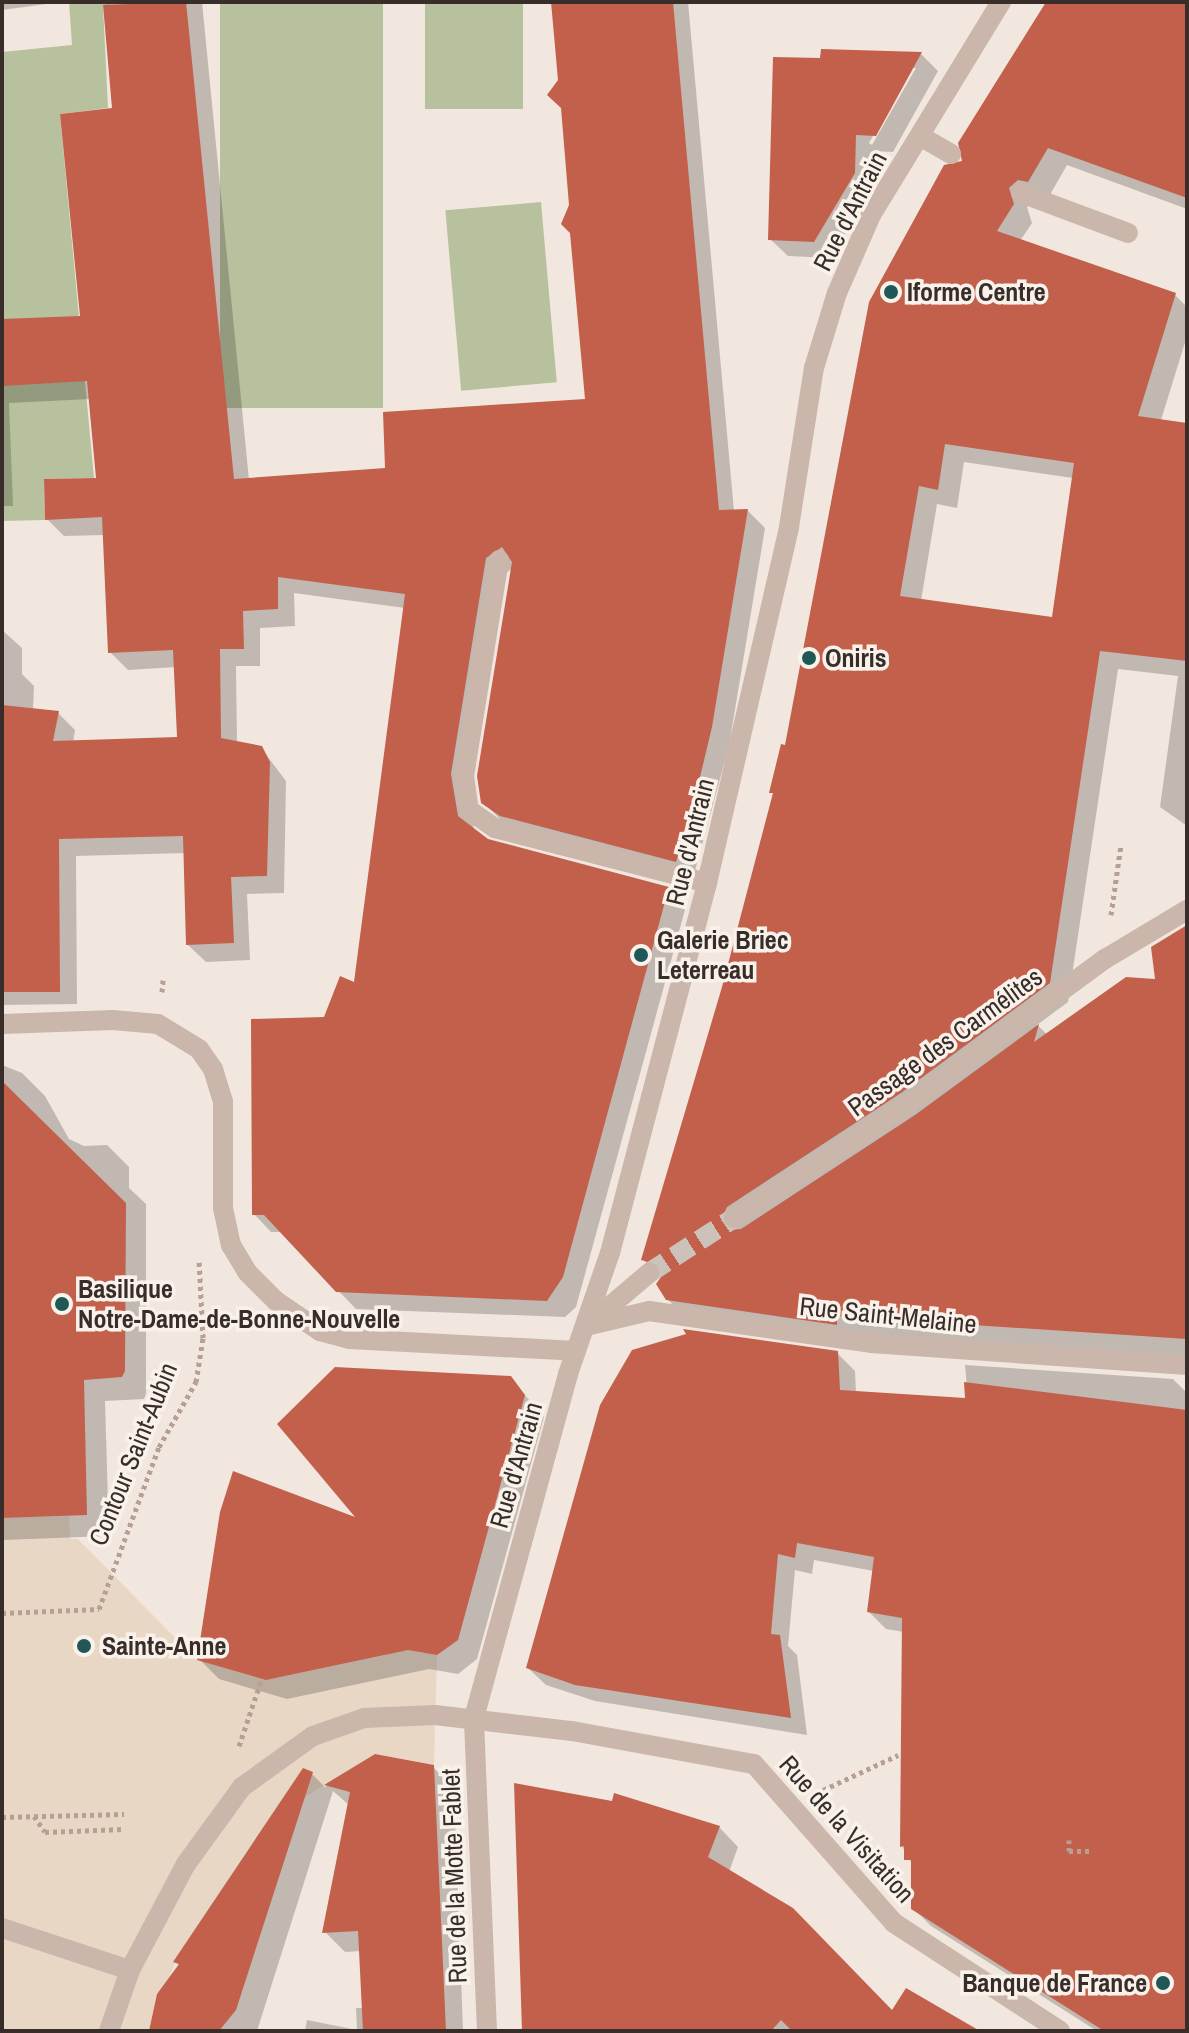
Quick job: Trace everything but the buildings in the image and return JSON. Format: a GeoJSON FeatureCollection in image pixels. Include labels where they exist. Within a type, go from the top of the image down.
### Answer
{"type":"FeatureCollection","features":[{"type":"Feature","properties":{"kind":"street","name":"Rue d'Antrain"},"geometry":{"type":"LineString","coordinates":[[474,1718],[576,1351],[610,1253],[707,883],[789,527],[814,368],[837,293],[871,215],[1001,2]]}},
{"type":"Feature","properties":{"kind":"street"},"geometry":{"type":"LineString","coordinates":[[920,136],[951,154]]}},
{"type":"Feature","properties":{"kind":"street"},"geometry":{"type":"LineString","coordinates":[[1021,193],[1128,233]]}},
{"type":"Feature","properties":{"kind":"street"},"geometry":{"type":"LineString","coordinates":[[499,560],[464,776],[469,810],[495,828],[707,883]]}},
{"type":"Feature","properties":{"kind":"street","name":"Passage des Carmélites"},"geometry":{"type":"LineString","coordinates":[[734,1218],[908,1104],[1105,959],[1187,910]]}},
{"type":"Feature","properties":{"kind":"street"},"geometry":{"type":"LineString","coordinates":[[2,1024],[113,1020],[158,1024],[199,1049],[213,1069],[223,1101],[223,1208],[231,1245],[247,1272],[293,1315],[349,1339],[576,1351]]}},
{"type":"Feature","properties":{"kind":"street"},"geometry":{"type":"LineString","coordinates":[[586,1326],[649,1273]]}},
{"type":"Feature","properties":{"kind":"street","name":"Rue Saint-Melaine"},"geometry":{"type":"LineString","coordinates":[[586,1326],[649,1311],[871,1343],[1187,1365]]}},
{"type":"Feature","properties":{"kind":"street","name":"Rue de la Visitation"},"geometry":{"type":"LineString","coordinates":[[109,2031],[130,1970],[186,1864],[254,1777],[313,1736],[364,1718],[474,1718],[743,1760],[766,1774],[894,1923],[1060,2031]]}},
{"type":"Feature","properties":{"kind":"street","name":"Rue de la Motte Fablet"},"geometry":{"type":"LineString","coordinates":[[474,1718],[487,2031]]}},
{"type":"Feature","properties":{"kind":"street"},"geometry":{"type":"LineString","coordinates":[[2,1928],[130,1970]]}},
{"type":"Feature","properties":{"kind":"path"},"geometry":{"type":"LineString","coordinates":[[1105,959],[1121,845]]}},
{"type":"Feature","properties":{"kind":"path","name":"Contour Saint-Aubin"},"geometry":{"type":"LineString","coordinates":[[2,1613],[99,1609],[159,1447],[196,1382],[202,1325],[198,1250]]}},
{"type":"Feature","properties":{"kind":"path"},"geometry":{"type":"LineString","coordinates":[[122,1325],[202,1325]]}},
{"type":"Feature","properties":{"kind":"path"},"geometry":{"type":"LineString","coordinates":[[254,1777],[236,1755],[262,1678]]}},
{"type":"Feature","properties":{"kind":"path"},"geometry":{"type":"LineString","coordinates":[[792,1804],[898,1755]]}},
{"type":"Feature","properties":{"kind":"path"},"geometry":{"type":"LineString","coordinates":[[2,1817],[124,1814]]}},
{"type":"Feature","properties":{"kind":"path"},"geometry":{"type":"LineString","coordinates":[[34,1816],[45,1832],[124,1829]]}},
{"type":"Feature","properties":{"kind":"path"},"geometry":{"type":"LineString","coordinates":[[1069,1840],[1069,1851],[1089,1851]]}},
{"type":"Feature","properties":{"kind":"green space"},"geometry":{"type":"Polygon","coordinates":[[[69,2],[129,2],[103,5],[108,108],[60,114],[94,478],[44,479],[45,520],[2,521],[2,52],[72,45],[69,2]]]}},
{"type":"Feature","properties":{"kind":"green space"},"geometry":{"type":"Polygon","coordinates":[[[220,2],[383,2],[383,408],[220,408],[220,2]]]}},
{"type":"Feature","properties":{"kind":"green space"},"geometry":{"type":"Polygon","coordinates":[[[425,2],[523,2],[523,109],[425,109],[425,2]]]}},
{"type":"Feature","properties":{"kind":"green space"},"geometry":{"type":"Polygon","coordinates":[[[541,202],[557,382],[461,391],[445,210],[541,202]]]}},
{"type":"Feature","properties":{"kind":"shaded area"},"geometry":{"type":"Polygon","coordinates":[[[69,1516],[70,1539],[78,1539],[197,1660],[272,1679],[386,1655],[388,1646],[437,1655],[434,1765],[375,1754],[269,1819],[175,1963],[149,2031],[2,2031],[2,1518],[69,1516]]]}},
{"type":"Feature","properties":{"kind":"tunnel"},"geometry":{"type":"LineString","coordinates":[[649,1273],[734,1218]]}},
{"type":"Feature","properties":{"kind":"place","name":"Iforme Centre"},"geometry":{"type":"Point","coordinates":[891,292]}},
{"type":"Feature","properties":{"kind":"place","name":"Oniris"},"geometry":{"type":"Point","coordinates":[809,658]}},
{"type":"Feature","properties":{"kind":"place","name":"Galerie Briec Leterreau"},"geometry":{"type":"Point","coordinates":[641,955]}},
{"type":"Feature","properties":{"kind":"place","name":"Basilique Notre-Dame-de-Bonne-Nouvelle"},"geometry":{"type":"Point","coordinates":[62,1304]}},
{"type":"Feature","properties":{"kind":"place","name":"Sainte-Anne"},"geometry":{"type":"Point","coordinates":[84,1646]}},
{"type":"Feature","properties":{"kind":"place","name":"Banque de France"},"geometry":{"type":"Point","coordinates":[1163,1983]}}]}
